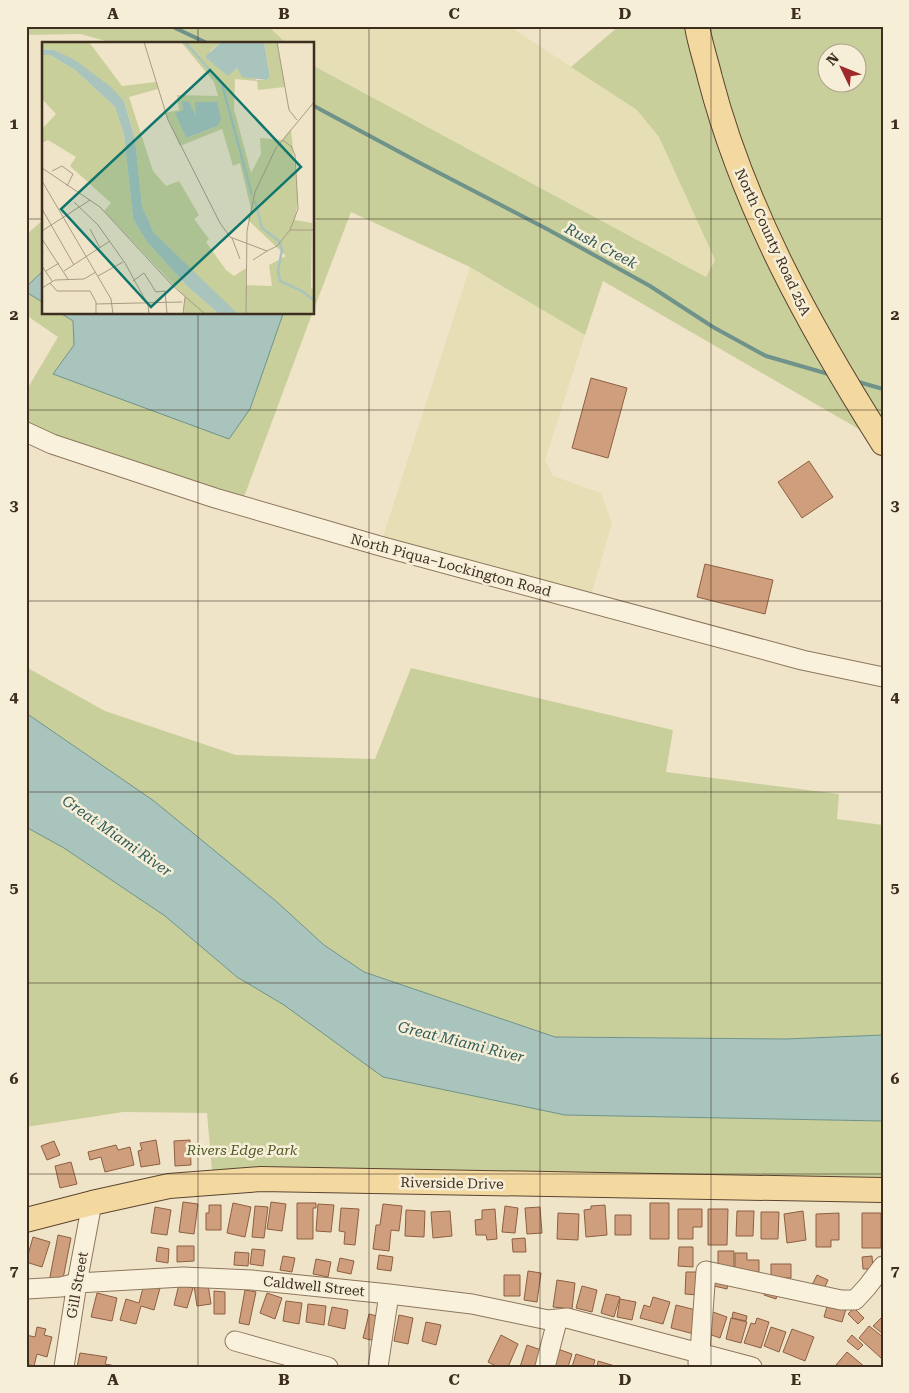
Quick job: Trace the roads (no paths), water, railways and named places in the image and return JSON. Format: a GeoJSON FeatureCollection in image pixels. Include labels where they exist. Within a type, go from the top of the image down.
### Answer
{"type":"FeatureCollection","features":[{"type":"Feature","properties":{"kind":"main road","name":"North County Road 25A"},"geometry":{"type":"LineString","coordinates":[[697,26],[729,144],[752,201],[821,342],[883,443]]}},
{"type":"Feature","properties":{"kind":"main road","name":"Riverside Drive"},"geometry":{"type":"LineString","coordinates":[[26,1220],[169,1186],[261,1179],[883,1190]]}},
{"type":"Feature","properties":{"kind":"street","name":"North Piqua–Lockington Road"},"geometry":{"type":"LineString","coordinates":[[26,432],[52,444],[206,495],[380,546],[802,660],[883,677]]}},
{"type":"Feature","properties":{"kind":"street","name":"Gill Street"},"geometry":{"type":"LineString","coordinates":[[64,1367],[92,1203]]}},
{"type":"Feature","properties":{"kind":"street"},"geometry":{"type":"LineString","coordinates":[[701,1361],[706,1271],[841,1300],[855,1300],[883,1266]]}},
{"type":"Feature","properties":{"kind":"street","name":"Caldwell Street"},"geometry":{"type":"LineString","coordinates":[[27,1289],[62,1287],[77,1283],[183,1277],[252,1280],[389,1294],[472,1304],[552,1322],[567,1318],[701,1361],[752,1367]]}},
{"type":"Feature","properties":{"kind":"street"},"geometry":{"type":"LineString","coordinates":[[378,1367],[389,1294]]}},
{"type":"Feature","properties":{"kind":"street"},"geometry":{"type":"LineString","coordinates":[[545,1367],[552,1322]]}},
{"type":"Feature","properties":{"kind":"street"},"geometry":{"type":"LineString","coordinates":[[235,1342],[328,1367]]}},
{"type":"Feature","properties":{"kind":"water"},"geometry":{"type":"Polygon","coordinates":[[[42,272],[42,302],[26,292],[26,287],[42,272]]]}},
{"type":"Feature","properties":{"kind":"water"},"geometry":{"type":"Polygon","coordinates":[[[64,315],[283,315],[250,409],[229,439],[53,374],[74,345],[73,321],[64,315]]]}},
{"type":"Feature","properties":{"kind":"water","name":"Great Miami River"},"geometry":{"type":"Polygon","coordinates":[[[26,713],[154,801],[277,902],[324,945],[364,972],[555,1037],[786,1039],[883,1035],[883,1121],[565,1115],[383,1077],[284,1005],[237,977],[165,916],[64,848],[26,827],[26,713]]]}},
{"type":"Feature","properties":{"kind":"waterway","name":"Rush Creek"},"geometry":{"type":"LineString","coordinates":[[171,26],[205,42]]}},
{"type":"Feature","properties":{"kind":"waterway","name":"Rush Creek"},"geometry":{"type":"LineString","coordinates":[[315,107],[547,229],[650,286],[713,327],[766,356],[832,375]]}},
{"type":"Feature","properties":{"kind":"waterway","name":"Rush Creek"},"geometry":{"type":"LineString","coordinates":[[855,381],[883,389]]}},
{"type":"Feature","properties":{"kind":"park label","name":"Rivers Edge Park"},"geometry":{"type":"Point","coordinates":[242,1150]}}]}
